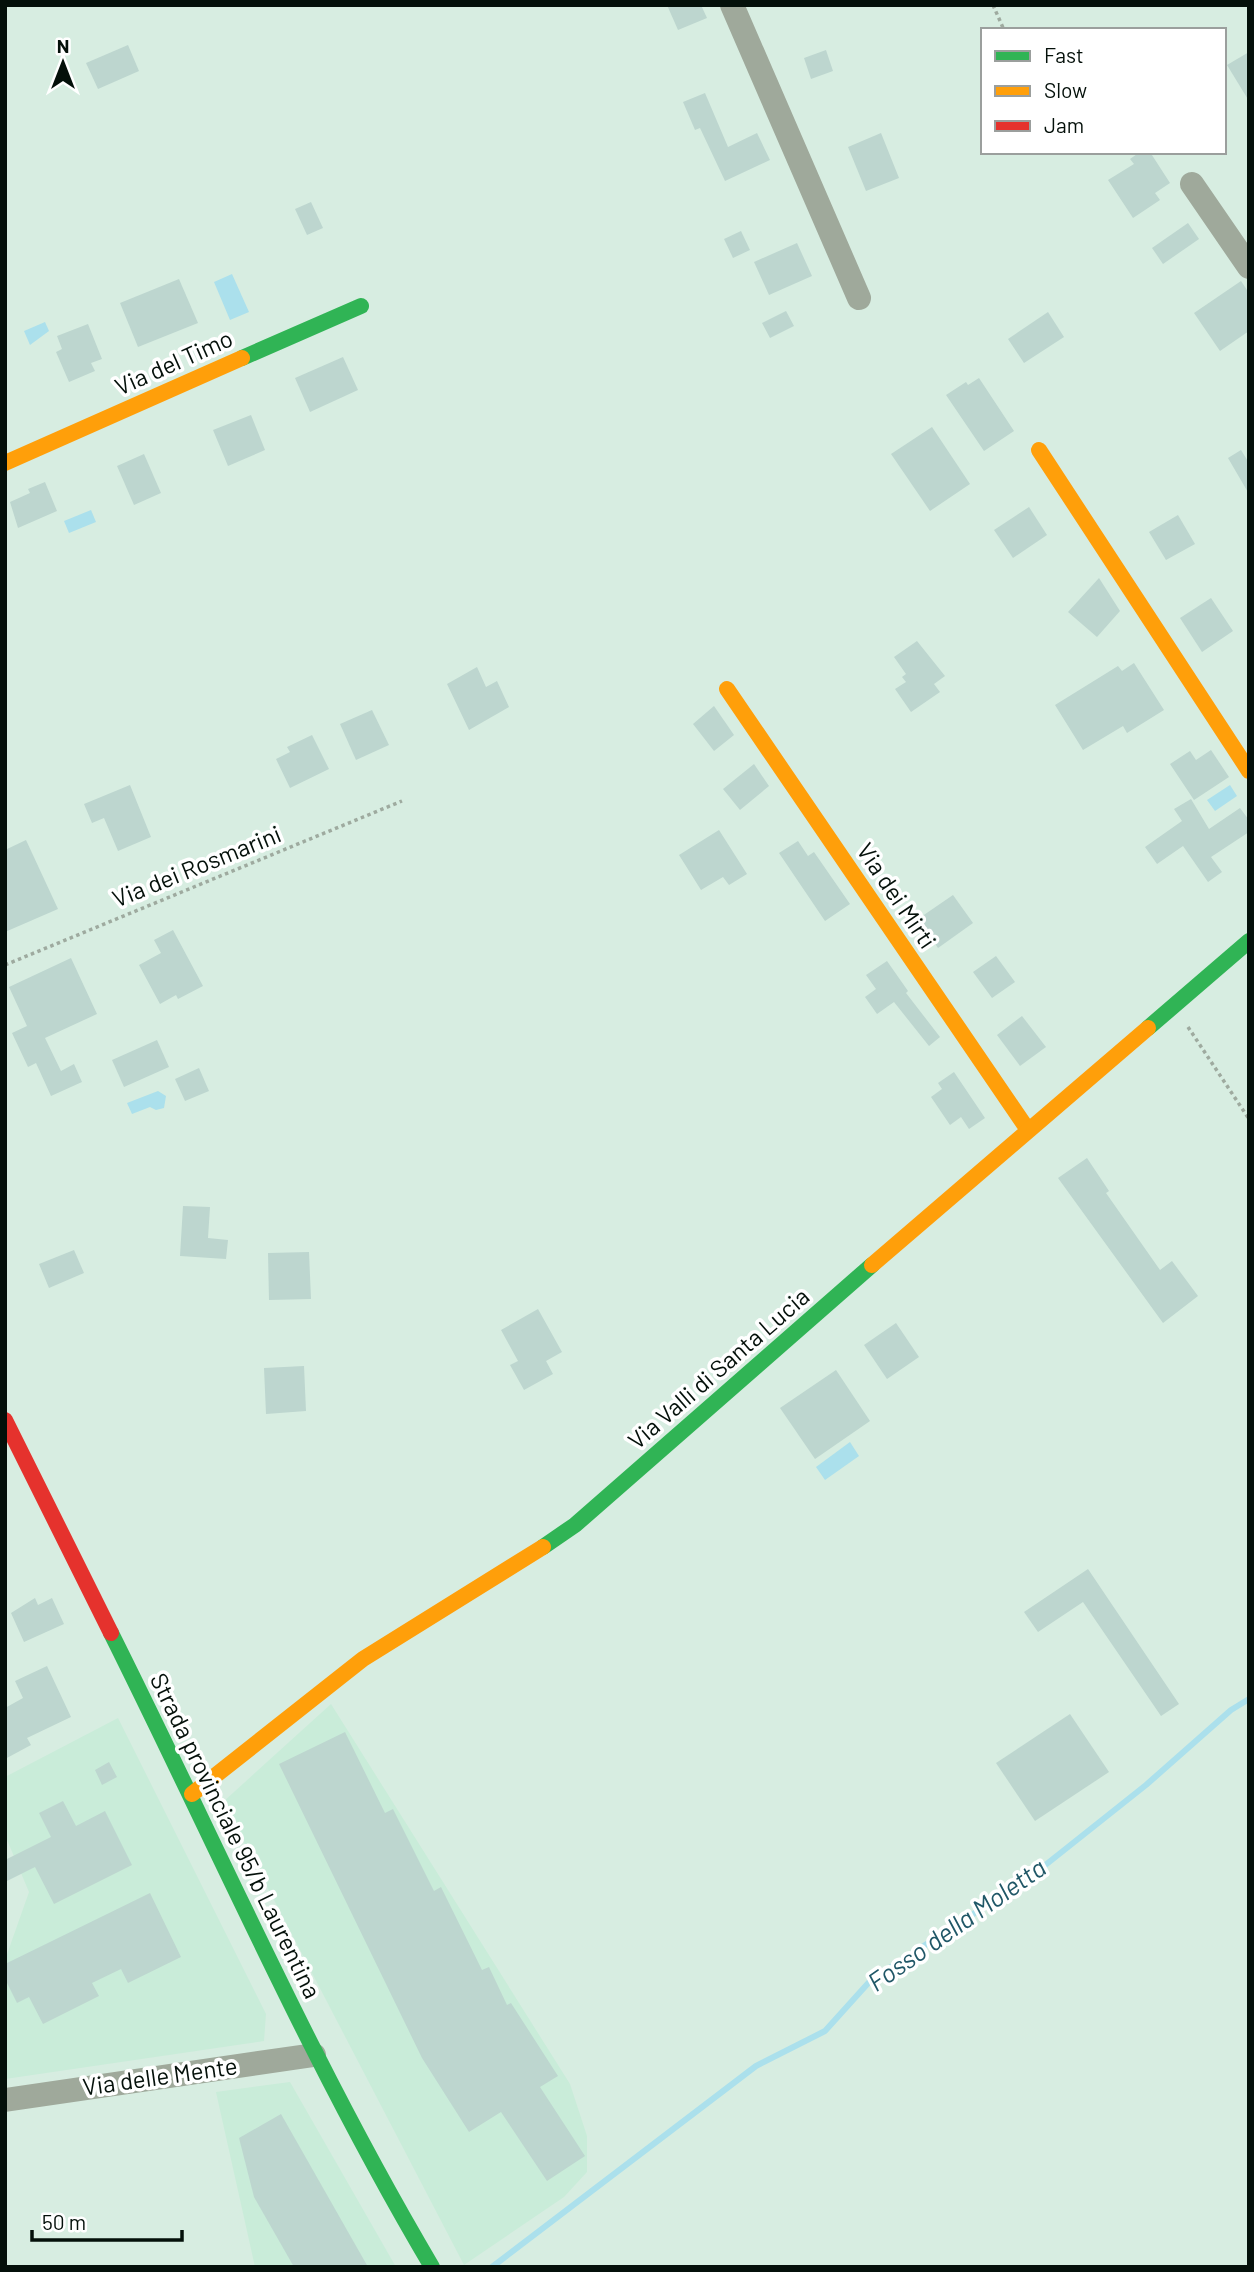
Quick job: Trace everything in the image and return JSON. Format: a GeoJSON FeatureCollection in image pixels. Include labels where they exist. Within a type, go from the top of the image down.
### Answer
{"type":"FeatureCollection","features":[{"type":"Feature","properties":{"kind":"street"},"geometry":{"type":"LineString","coordinates":[[732,5],[859,298]]}},
{"type":"Feature","properties":{"kind":"street"},"geometry":{"type":"LineString","coordinates":[[1192,184],[1249,267]]}},
{"type":"Feature","properties":{"kind":"street","name":"Via del Timo"},"geometry":{"type":"LineString","coordinates":[[5,463],[361,306]]}},
{"type":"Feature","properties":{"kind":"street"},"geometry":{"type":"LineString","coordinates":[[1039,450],[1249,771]]}},
{"type":"Feature","properties":{"kind":"street","name":"Via dei Mirti"},"geometry":{"type":"LineString","coordinates":[[727,689],[1028,1130]]}},
{"type":"Feature","properties":{"kind":"street","name":"Via Valli di Santa Lucia"},"geometry":{"type":"LineString","coordinates":[[192,1794],[363,1659],[517,1566],[575,1525],[1249,941]]}},
{"type":"Feature","properties":{"kind":"street","name":"Strada provinciale 95/b Laurentina"},"geometry":{"type":"LineString","coordinates":[[5,1420],[192,1794],[314,2054],[371,2164],[432,2267]]}},
{"type":"Feature","properties":{"kind":"street","name":"Via delle Mente"},"geometry":{"type":"LineString","coordinates":[[5,2100],[314,2054]]}},
{"type":"Feature","properties":{"kind":"path"},"geometry":{"type":"LineString","coordinates":[[993,5],[1003,28]]}},
{"type":"Feature","properties":{"kind":"path","name":"Via dei Rosmarini"},"geometry":{"type":"LineString","coordinates":[[5,965],[402,801]]}},
{"type":"Feature","properties":{"kind":"path"},"geometry":{"type":"LineString","coordinates":[[1173,1005],[1249,1119]]}},
{"type":"Feature","properties":{"kind":"shaded area"},"geometry":{"type":"Polygon","coordinates":[[[331,1704],[570,2084],[587,2136],[587,2172],[564,2197],[464,2265],[223,1802],[331,1704]]]}},
{"type":"Feature","properties":{"kind":"shaded area"},"geometry":{"type":"Polygon","coordinates":[[[118,1718],[266,2014],[264,2041],[5,2079],[5,1960],[29,1892],[5,1835],[5,1777],[118,1718]]]}},
{"type":"Feature","properties":{"kind":"shaded area"},"geometry":{"type":"Polygon","coordinates":[[[290,2082],[396,2267],[255,2267],[216,2092],[290,2082]]]}},
{"type":"Feature","properties":{"kind":"water"},"geometry":{"type":"Polygon","coordinates":[[[232,274],[249,312],[230,320],[214,282],[232,274]]]}},
{"type":"Feature","properties":{"kind":"water"},"geometry":{"type":"Polygon","coordinates":[[[45,322],[49,331],[30,345],[24,331],[45,322]]]}},
{"type":"Feature","properties":{"kind":"water"},"geometry":{"type":"Polygon","coordinates":[[[91,510],[96,522],[69,533],[64,521],[91,510]]]}},
{"type":"Feature","properties":{"kind":"water"},"geometry":{"type":"Polygon","coordinates":[[[1230,785],[1237,796],[1215,811],[1207,800],[1230,785]]]}},
{"type":"Feature","properties":{"kind":"water"},"geometry":{"type":"Polygon","coordinates":[[[158,1091],[166,1096],[164,1108],[156,1110],[150,1107],[132,1114],[127,1103],[158,1091]]]}},
{"type":"Feature","properties":{"kind":"water"},"geometry":{"type":"Polygon","coordinates":[[[850,1442],[859,1456],[825,1480],[816,1467],[850,1442]]]}},
{"type":"Feature","properties":{"kind":"building"},"geometry":{"type":"Polygon","coordinates":[[[667,5],[701,5],[707,18],[678,30],[667,5]]]}},
{"type":"Feature","properties":{"kind":"building"},"geometry":{"type":"Polygon","coordinates":[[[128,45],[139,71],[98,89],[86,63],[128,45]]]}},
{"type":"Feature","properties":{"kind":"building"},"geometry":{"type":"Polygon","coordinates":[[[826,50],[833,71],[811,79],[804,58],[826,50]]]}},
{"type":"Feature","properties":{"kind":"building"},"geometry":{"type":"Polygon","coordinates":[[[1249,52],[1249,101],[1227,65],[1249,52]]]}},
{"type":"Feature","properties":{"kind":"building"},"geometry":{"type":"Polygon","coordinates":[[[705,93],[728,147],[757,133],[770,160],[725,181],[700,128],[695,130],[683,102],[705,93]]]}},
{"type":"Feature","properties":{"kind":"building"},"geometry":{"type":"Polygon","coordinates":[[[881,133],[899,178],[866,191],[848,147],[881,133]]]}},
{"type":"Feature","properties":{"kind":"building"},"geometry":{"type":"Polygon","coordinates":[[[1137,154],[1151,154],[1170,183],[1155,193],[1160,200],[1133,218],[1108,180],[1134,164],[1130,159],[1137,154]]]}},
{"type":"Feature","properties":{"kind":"building"},"geometry":{"type":"Polygon","coordinates":[[[311,202],[323,228],[307,235],[295,209],[311,202]]]}},
{"type":"Feature","properties":{"kind":"building"},"geometry":{"type":"Polygon","coordinates":[[[1188,223],[1199,239],[1163,264],[1152,248],[1188,223]]]}},
{"type":"Feature","properties":{"kind":"building"},"geometry":{"type":"Polygon","coordinates":[[[741,231],[750,250],[733,258],[724,239],[741,231]]]}},
{"type":"Feature","properties":{"kind":"building"},"geometry":{"type":"Polygon","coordinates":[[[797,243],[812,276],[769,295],[754,262],[797,243]]]}},
{"type":"Feature","properties":{"kind":"building"},"geometry":{"type":"Polygon","coordinates":[[[179,279],[198,323],[138,347],[120,303],[179,279]]]}},
{"type":"Feature","properties":{"kind":"building"},"geometry":{"type":"Polygon","coordinates":[[[1241,281],[1249,293],[1249,331],[1220,351],[1194,313],[1241,281]]]}},
{"type":"Feature","properties":{"kind":"building"},"geometry":{"type":"Polygon","coordinates":[[[786,311],[794,326],[770,338],[762,323],[786,311]]]}},
{"type":"Feature","properties":{"kind":"building"},"geometry":{"type":"Polygon","coordinates":[[[1048,312],[1064,337],[1024,363],[1008,339],[1048,312]]]}},
{"type":"Feature","properties":{"kind":"building"},"geometry":{"type":"Polygon","coordinates":[[[88,324],[102,359],[91,363],[95,371],[69,382],[56,352],[62,349],[57,336],[88,324]]]}},
{"type":"Feature","properties":{"kind":"building"},"geometry":{"type":"Polygon","coordinates":[[[343,357],[358,390],[310,412],[295,378],[343,357]]]}},
{"type":"Feature","properties":{"kind":"building"},"geometry":{"type":"Polygon","coordinates":[[[979,378],[1014,431],[984,451],[946,395],[966,382],[968,385],[979,378]]]}},
{"type":"Feature","properties":{"kind":"building"},"geometry":{"type":"Polygon","coordinates":[[[251,415],[265,450],[228,466],[213,430],[251,415]]]}},
{"type":"Feature","properties":{"kind":"building"},"geometry":{"type":"Polygon","coordinates":[[[932,427],[970,484],[930,511],[891,454],[932,427]]]}},
{"type":"Feature","properties":{"kind":"building"},"geometry":{"type":"Polygon","coordinates":[[[1241,450],[1249,463],[1249,494],[1228,458],[1241,450]]]}},
{"type":"Feature","properties":{"kind":"building"},"geometry":{"type":"Polygon","coordinates":[[[144,454],[161,493],[134,505],[117,466],[144,454]]]}},
{"type":"Feature","properties":{"kind":"building"},"geometry":{"type":"Polygon","coordinates":[[[45,482],[57,511],[18,528],[10,502],[30,493],[28,489],[45,482]]]}},
{"type":"Feature","properties":{"kind":"building"},"geometry":{"type":"Polygon","coordinates":[[[1029,507],[1047,535],[1013,558],[994,530],[1029,507]]]}},
{"type":"Feature","properties":{"kind":"building"},"geometry":{"type":"Polygon","coordinates":[[[1178,515],[1195,544],[1166,560],[1149,532],[1178,515]]]}},
{"type":"Feature","properties":{"kind":"building"},"geometry":{"type":"Polygon","coordinates":[[[1099,578],[1120,611],[1097,637],[1068,612],[1099,578]]]}},
{"type":"Feature","properties":{"kind":"building"},"geometry":{"type":"Polygon","coordinates":[[[1211,598],[1233,631],[1202,652],[1180,618],[1211,598]]]}},
{"type":"Feature","properties":{"kind":"building"},"geometry":{"type":"Polygon","coordinates":[[[917,641],[945,676],[934,684],[940,692],[911,712],[895,689],[906,682],[902,677],[906,674],[894,657],[917,641]]]}},
{"type":"Feature","properties":{"kind":"building"},"geometry":{"type":"Polygon","coordinates":[[[1134,663],[1164,710],[1127,733],[1123,726],[1083,750],[1055,705],[1118,666],[1122,671],[1134,663]]]}},
{"type":"Feature","properties":{"kind":"building"},"geometry":{"type":"Polygon","coordinates":[[[477,667],[486,687],[497,681],[509,707],[469,730],[447,684],[477,667]]]}},
{"type":"Feature","properties":{"kind":"building"},"geometry":{"type":"Polygon","coordinates":[[[714,706],[734,735],[714,751],[693,724],[714,706]]]}},
{"type":"Feature","properties":{"kind":"building"},"geometry":{"type":"Polygon","coordinates":[[[372,710],[389,745],[356,760],[340,724],[372,710]]]}},
{"type":"Feature","properties":{"kind":"building"},"geometry":{"type":"Polygon","coordinates":[[[312,735],[329,769],[290,788],[276,759],[290,752],[287,747],[312,735]]]}},
{"type":"Feature","properties":{"kind":"building"},"geometry":{"type":"Polygon","coordinates":[[[1211,750],[1229,777],[1194,800],[1170,764],[1190,751],[1196,760],[1211,750]]]}},
{"type":"Feature","properties":{"kind":"building"},"geometry":{"type":"Polygon","coordinates":[[[754,764],[769,786],[740,810],[723,789],[754,764]]]}},
{"type":"Feature","properties":{"kind":"building"},"geometry":{"type":"Polygon","coordinates":[[[130,785],[151,837],[118,851],[104,818],[92,823],[84,804],[130,785]]]}},
{"type":"Feature","properties":{"kind":"building"},"geometry":{"type":"Polygon","coordinates":[[[1191,799],[1209,829],[1240,808],[1249,820],[1249,832],[1211,857],[1222,872],[1208,882],[1183,846],[1157,864],[1145,847],[1182,821],[1174,809],[1191,799]]]}},
{"type":"Feature","properties":{"kind":"building"},"geometry":{"type":"Polygon","coordinates":[[[719,830],[747,874],[729,885],[723,877],[701,890],[679,855],[719,830]]]}},
{"type":"Feature","properties":{"kind":"building"},"geometry":{"type":"Polygon","coordinates":[[[26,840],[58,909],[5,932],[5,850],[26,840]]]}},
{"type":"Feature","properties":{"kind":"building"},"geometry":{"type":"Polygon","coordinates":[[[798,841],[808,856],[814,852],[850,904],[825,921],[779,853],[798,841]]]}},
{"type":"Feature","properties":{"kind":"building"},"geometry":{"type":"Polygon","coordinates":[[[953,895],[973,923],[938,948],[918,919],[953,895]]]}},
{"type":"Feature","properties":{"kind":"building"},"geometry":{"type":"Polygon","coordinates":[[[173,930],[203,986],[178,999],[176,995],[160,1004],[139,965],[161,953],[154,940],[173,930]]]}},
{"type":"Feature","properties":{"kind":"building"},"geometry":{"type":"Polygon","coordinates":[[[996,956],[1015,982],[992,998],[973,972],[996,956]]]}},
{"type":"Feature","properties":{"kind":"building"},"geometry":{"type":"Polygon","coordinates":[[[71,958],[97,1014],[45,1038],[61,1071],[74,1064],[82,1082],[51,1096],[36,1063],[28,1067],[12,1033],[27,1026],[9,987],[71,958]]]}},
{"type":"Feature","properties":{"kind":"building"},"geometry":{"type":"Polygon","coordinates":[[[887,961],[908,991],[906,993],[940,1037],[929,1046],[894,1002],[877,1014],[865,997],[876,989],[866,975],[887,961]]]}},
{"type":"Feature","properties":{"kind":"building"},"geometry":{"type":"Polygon","coordinates":[[[1022,1016],[1046,1047],[1020,1066],[997,1035],[1022,1016]]]}},
{"type":"Feature","properties":{"kind":"building"},"geometry":{"type":"Polygon","coordinates":[[[157,1040],[169,1067],[124,1087],[112,1060],[157,1040]]]}},
{"type":"Feature","properties":{"kind":"building"},"geometry":{"type":"Polygon","coordinates":[[[199,1068],[209,1091],[185,1101],[175,1079],[199,1068]]]}},
{"type":"Feature","properties":{"kind":"building"},"geometry":{"type":"Polygon","coordinates":[[[954,1072],[985,1118],[969,1129],[961,1117],[950,1125],[931,1097],[942,1089],[938,1083],[954,1072]]]}},
{"type":"Feature","properties":{"kind":"building"},"geometry":{"type":"Polygon","coordinates":[[[1087,1158],[1109,1191],[1106,1193],[1160,1270],[1172,1261],[1198,1296],[1163,1323],[1058,1178],[1087,1158]]]}},
{"type":"Feature","properties":{"kind":"building"},"geometry":{"type":"Polygon","coordinates":[[[183,1206],[210,1207],[208,1238],[228,1240],[226,1259],[180,1256],[183,1206]]]}},
{"type":"Feature","properties":{"kind":"building"},"geometry":{"type":"Polygon","coordinates":[[[74,1250],[84,1273],[49,1288],[39,1264],[74,1250]]]}},
{"type":"Feature","properties":{"kind":"building"},"geometry":{"type":"Polygon","coordinates":[[[309,1252],[311,1299],[269,1300],[268,1253],[309,1252]]]}},
{"type":"Feature","properties":{"kind":"building"},"geometry":{"type":"Polygon","coordinates":[[[538,1309],[562,1352],[546,1361],[553,1374],[524,1390],[510,1365],[518,1361],[501,1330],[538,1309]]]}},
{"type":"Feature","properties":{"kind":"building"},"geometry":{"type":"Polygon","coordinates":[[[896,1323],[919,1357],[887,1379],[864,1345],[896,1323]]]}},
{"type":"Feature","properties":{"kind":"building"},"geometry":{"type":"Polygon","coordinates":[[[304,1366],[306,1411],[266,1414],[264,1368],[304,1366]]]}},
{"type":"Feature","properties":{"kind":"building"},"geometry":{"type":"Polygon","coordinates":[[[836,1370],[870,1421],[815,1459],[780,1408],[836,1370]]]}},
{"type":"Feature","properties":{"kind":"building"},"geometry":{"type":"Polygon","coordinates":[[[1088,1569],[1179,1704],[1161,1716],[1083,1602],[1038,1632],[1024,1612],[1088,1569]]]}},
{"type":"Feature","properties":{"kind":"building"},"geometry":{"type":"Polygon","coordinates":[[[35,1598],[38,1605],[52,1598],[64,1624],[24,1642],[11,1613],[35,1598]]]}},
{"type":"Feature","properties":{"kind":"building"},"geometry":{"type":"Polygon","coordinates":[[[47,1666],[71,1717],[27,1738],[31,1745],[5,1759],[5,1708],[23,1698],[15,1681],[47,1666]]]}},
{"type":"Feature","properties":{"kind":"building"},"geometry":{"type":"Polygon","coordinates":[[[1070,1714],[1109,1772],[1035,1821],[996,1763],[1070,1714]]]}},
{"type":"Feature","properties":{"kind":"building"},"geometry":{"type":"Polygon","coordinates":[[[345,1732],[385,1813],[393,1809],[434,1891],[441,1887],[482,1970],[489,1967],[507,2005],[511,2003],[558,2076],[540,2087],[585,2156],[547,2181],[501,2112],[469,2132],[422,2058],[279,1764],[345,1732]]]}},
{"type":"Feature","properties":{"kind":"building"},"geometry":{"type":"Polygon","coordinates":[[[109,1762],[117,1777],[102,1785],[95,1770],[109,1762]]]}},
{"type":"Feature","properties":{"kind":"building"},"geometry":{"type":"Polygon","coordinates":[[[63,1801],[76,1826],[105,1811],[132,1865],[54,1904],[35,1867],[5,1882],[5,1860],[51,1837],[39,1813],[63,1801]]]}},
{"type":"Feature","properties":{"kind":"building"},"geometry":{"type":"Polygon","coordinates":[[[150,1893],[181,1957],[128,1983],[121,1969],[92,1983],[99,1996],[43,2024],[29,1997],[17,2003],[5,1979],[5,1964],[150,1893]]]}},
{"type":"Feature","properties":{"kind":"building"},"geometry":{"type":"Polygon","coordinates":[[[281,2114],[368,2267],[294,2267],[254,2197],[239,2138],[281,2114]]]}},
{"type":"Feature","properties":{"kind":"waterway","name":"Fosso della Moletta"},"geometry":{"type":"LineString","coordinates":[[492,2267],[756,2066],[825,2031],[871,1980],[1029,1878],[1146,1785],[1231,1710],[1249,1699]]}},
{"type":"Feature","properties":{"kind":"traffic: fast"},"geometry":{"type":"LineString","coordinates":[[242,358],[361,306]]}},
{"type":"Feature","properties":{"kind":"traffic: fast"},"geometry":{"type":"LineString","coordinates":[[1148,1028],[1249,941]]}},
{"type":"Feature","properties":{"kind":"traffic: fast"},"geometry":{"type":"LineString","coordinates":[[543,1547],[575,1525],[872,1265]]}},
{"type":"Feature","properties":{"kind":"traffic: fast"},"geometry":{"type":"LineString","coordinates":[[111,1633],[305,2033],[432,2267]]}},
{"type":"Feature","properties":{"kind":"traffic: slow"},"geometry":{"type":"LineString","coordinates":[[5,463],[242,358]]}},
{"type":"Feature","properties":{"kind":"traffic: slow"},"geometry":{"type":"LineString","coordinates":[[1039,450],[1249,771]]}},
{"type":"Feature","properties":{"kind":"traffic: slow"},"geometry":{"type":"LineString","coordinates":[[727,689],[1028,1130]]}},
{"type":"Feature","properties":{"kind":"traffic: slow"},"geometry":{"type":"LineString","coordinates":[[872,1265],[1148,1028]]}},
{"type":"Feature","properties":{"kind":"traffic: slow"},"geometry":{"type":"LineString","coordinates":[[192,1794],[363,1659],[543,1547]]}},
{"type":"Feature","properties":{"kind":"traffic: jam"},"geometry":{"type":"LineString","coordinates":[[5,1420],[111,1633]]}}]}
